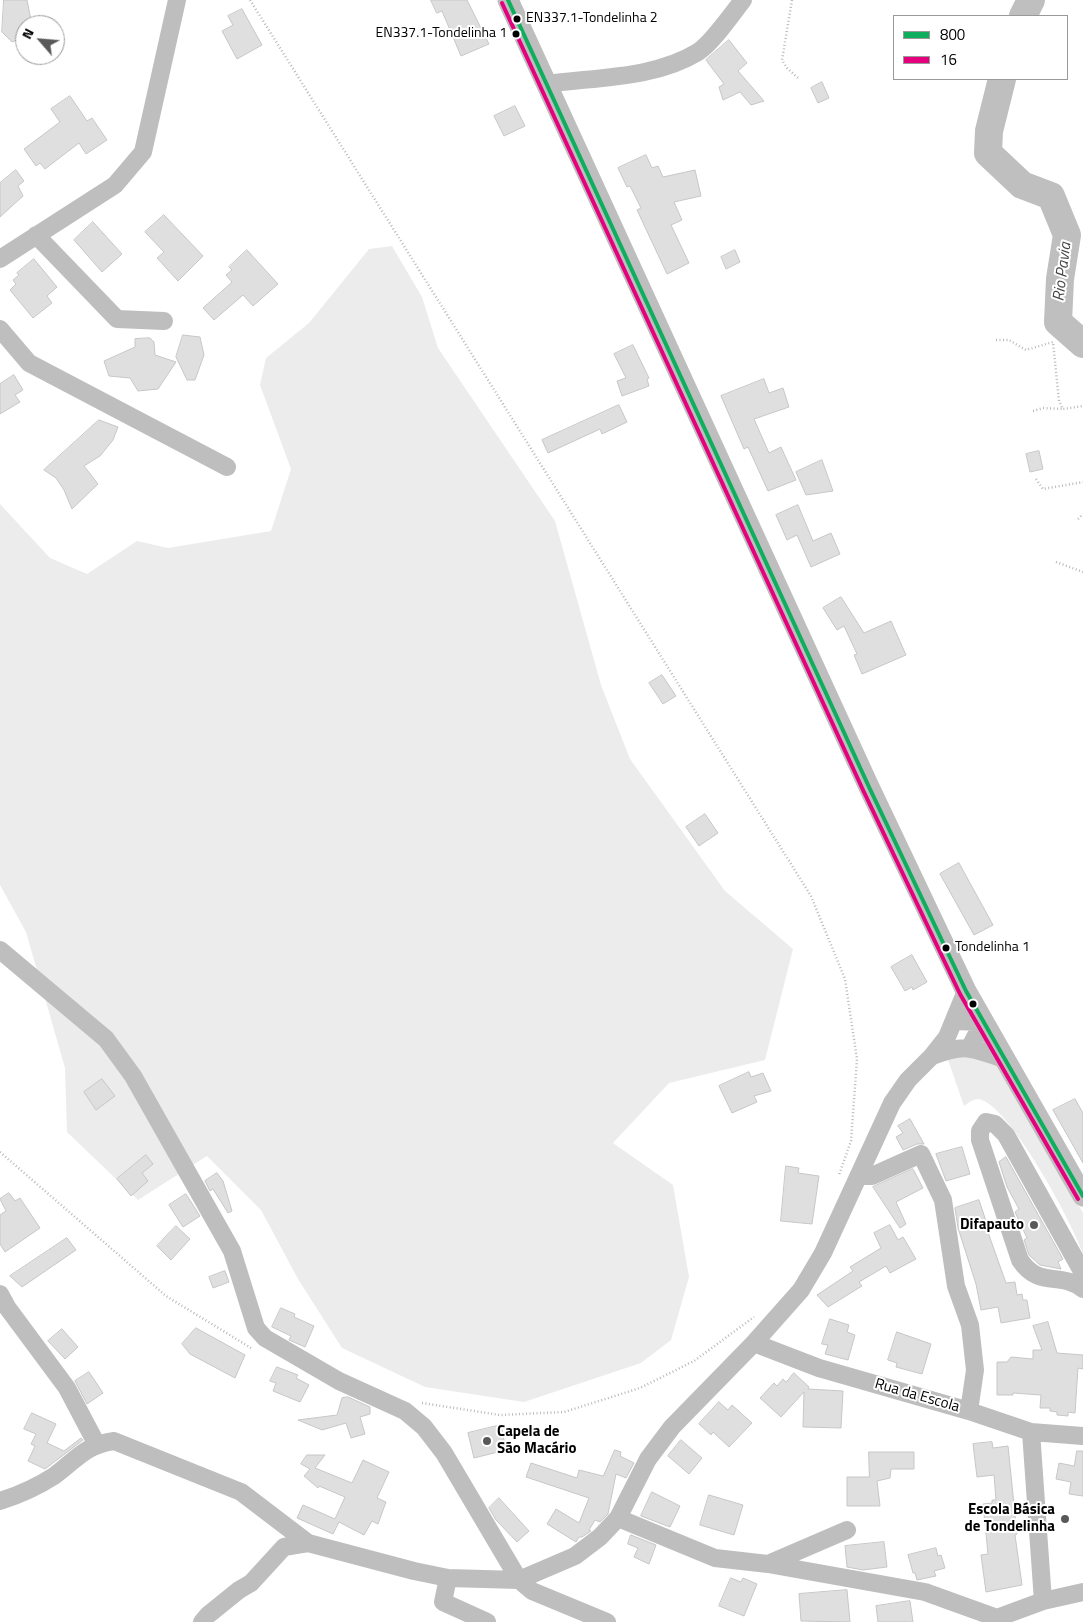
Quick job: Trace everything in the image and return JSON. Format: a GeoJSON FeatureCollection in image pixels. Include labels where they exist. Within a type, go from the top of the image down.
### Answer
{"type":"FeatureCollection","features":[{"type":"Feature","properties":{"kind":"main road"},"geometry":{"type":"LineString","coordinates":[[508,0],[869,787],[966,990],[1083,1196]]}},
{"type":"Feature","properties":{"kind":"street"},"geometry":{"type":"LineString","coordinates":[[0,258],[115,185],[143,152],[177,0]]}},
{"type":"Feature","properties":{"kind":"street"},"geometry":{"type":"LineString","coordinates":[[546,84],[576,79],[614,78],[676,62],[699,51],[743,0]]}},
{"type":"Feature","properties":{"kind":"street"},"geometry":{"type":"LineString","coordinates":[[36,235],[118,319],[164,321]]}},
{"type":"Feature","properties":{"kind":"street"},"geometry":{"type":"LineString","coordinates":[[0,329],[29,364],[227,467]]}},
{"type":"Feature","properties":{"kind":"street"},"geometry":{"type":"LineString","coordinates":[[0,950],[106,1040],[133,1076],[232,1252],[256,1328],[265,1338],[339,1381],[405,1410],[424,1427],[444,1453],[519,1580],[532,1592],[607,1622]]}},
{"type":"Feature","properties":{"kind":"street"},"geometry":{"type":"LineString","coordinates":[[202,1622],[239,1590],[251,1584],[284,1547],[308,1543],[448,1578],[519,1580],[575,1556],[600,1537],[618,1518],[648,1458],[672,1427],[754,1343],[801,1290],[823,1253],[892,1103],[908,1080],[932,1056],[947,1037],[966,990]]}},
{"type":"Feature","properties":{"kind":"street"},"geometry":{"type":"LineString","coordinates":[[954,1021],[983,1022],[970,1047]]}},
{"type":"Feature","properties":{"kind":"street"},"geometry":{"type":"LineString","coordinates":[[932,1056],[956,1047],[970,1047],[1004,1058]]}},
{"type":"Feature","properties":{"kind":"street"},"geometry":{"type":"LineString","coordinates":[[1083,1273],[1006,1135],[995,1124],[986,1122],[980,1131],[980,1140],[1020,1260],[1028,1272],[1036,1277],[1067,1281],[1083,1289]]}},
{"type":"Feature","properties":{"kind":"street"},"geometry":{"type":"LineString","coordinates":[[859,1176],[872,1176],[922,1154],[943,1200],[956,1286],[970,1325],[975,1370],[969,1411]]}},
{"type":"Feature","properties":{"kind":"street"},"geometry":{"type":"LineString","coordinates":[[0,1294],[7,1307],[66,1388],[96,1443]]}},
{"type":"Feature","properties":{"kind":"street","name":"Rua da Escola"},"geometry":{"type":"LineString","coordinates":[[754,1343],[819,1368],[969,1411],[1031,1432],[1083,1436]]}},
{"type":"Feature","properties":{"kind":"street"},"geometry":{"type":"LineString","coordinates":[[1031,1432],[1043,1601]]}},
{"type":"Feature","properties":{"kind":"street"},"geometry":{"type":"LineString","coordinates":[[0,1502],[22,1494],[53,1476],[96,1443],[114,1441],[242,1492],[308,1543]]}},
{"type":"Feature","properties":{"kind":"street"},"geometry":{"type":"LineString","coordinates":[[618,1518],[715,1558],[768,1564],[925,1592],[994,1620],[1043,1601],[1083,1592]]}},
{"type":"Feature","properties":{"kind":"street"},"geometry":{"type":"LineString","coordinates":[[768,1564],[847,1530]]}},
{"type":"Feature","properties":{"kind":"street"},"geometry":{"type":"LineString","coordinates":[[448,1578],[443,1602],[487,1622]]}},
{"type":"Feature","properties":{"kind":"path"},"geometry":{"type":"LineString","coordinates":[[250,0],[811,896],[845,979],[857,1058],[851,1141],[838,1178]]}},
{"type":"Feature","properties":{"kind":"path"},"geometry":{"type":"LineString","coordinates":[[792,0],[782,60],[787,68],[798,78]]}},
{"type":"Feature","properties":{"kind":"path"},"geometry":{"type":"LineString","coordinates":[[996,340],[1009,340],[1026,350],[1053,342],[1059,401],[1063,409]]}},
{"type":"Feature","properties":{"kind":"path"},"geometry":{"type":"LineString","coordinates":[[1033,412],[1043,408],[1063,409],[1083,406]]}},
{"type":"Feature","properties":{"kind":"path"},"geometry":{"type":"LineString","coordinates":[[1036,479],[1043,489],[1083,482]]}},
{"type":"Feature","properties":{"kind":"path"},"geometry":{"type":"LineString","coordinates":[[1078,519],[1083,514]]}},
{"type":"Feature","properties":{"kind":"path"},"geometry":{"type":"LineString","coordinates":[[1056,562],[1083,572]]}},
{"type":"Feature","properties":{"kind":"path"},"geometry":{"type":"LineString","coordinates":[[0,1152],[166,1296],[258,1350]]}},
{"type":"Feature","properties":{"kind":"path"},"geometry":{"type":"LineString","coordinates":[[415,1401],[434,1406],[500,1415],[564,1412],[640,1388],[694,1361],[754,1316]]}},
{"type":"Feature","properties":{"kind":"shaded area"},"geometry":{"type":"Polygon","coordinates":[[[392,246],[422,297],[438,348],[555,521],[601,685],[630,759],[725,891],[793,949],[765,1060],[669,1083],[613,1143],[673,1185],[689,1277],[671,1340],[641,1363],[524,1402],[425,1387],[342,1348],[298,1279],[261,1210],[207,1156],[138,1200],[67,1132],[65,1068],[26,932],[0,885],[0,504],[50,558],[87,574],[137,541],[168,548],[271,531],[291,469],[260,385],[266,358],[309,323],[369,249],[392,246]]]}},
{"type":"Feature","properties":{"kind":"shaded area"},"geometry":{"type":"Polygon","coordinates":[[[959,1052],[994,1063],[1000,1069],[1083,1213],[1083,1254],[1067,1218],[1038,1166],[1006,1120],[991,1105],[978,1099],[972,1100],[964,1106],[947,1057],[959,1052]]]}},
{"type":"Feature","properties":{"kind":"building"},"geometry":{"type":"Polygon","coordinates":[[[4,0],[27,0],[30,15],[15,15],[15,41],[12,42],[2,32],[4,0]]]}},
{"type":"Feature","properties":{"kind":"building"},"geometry":{"type":"Polygon","coordinates":[[[431,0],[467,0],[489,44],[461,56],[442,11],[437,13],[431,0]]]}},
{"type":"Feature","properties":{"kind":"building"},"geometry":{"type":"Polygon","coordinates":[[[242,9],[262,45],[237,59],[222,31],[233,25],[228,16],[242,9]]]}},
{"type":"Feature","properties":{"kind":"building"},"geometry":{"type":"Polygon","coordinates":[[[729,40],[747,63],[738,71],[764,101],[751,105],[740,92],[723,100],[719,87],[724,84],[706,60],[729,40]]]}},
{"type":"Feature","properties":{"kind":"building"},"geometry":{"type":"Polygon","coordinates":[[[822,82],[829,98],[818,103],[811,88],[822,82]]]}},
{"type":"Feature","properties":{"kind":"building"},"geometry":{"type":"Polygon","coordinates":[[[70,96],[87,121],[92,118],[107,140],[86,154],[79,143],[45,169],[40,163],[36,166],[24,149],[60,122],[51,109],[70,96]]]}},
{"type":"Feature","properties":{"kind":"building"},"geometry":{"type":"Polygon","coordinates":[[[515,106],[525,126],[504,136],[494,116],[515,106]]]}},
{"type":"Feature","properties":{"kind":"building"},"geometry":{"type":"Polygon","coordinates":[[[646,155],[652,168],[658,166],[663,177],[695,170],[701,196],[674,202],[682,220],[671,225],[689,263],[667,274],[637,210],[641,208],[630,186],[627,187],[618,168],[646,155]]]}},
{"type":"Feature","properties":{"kind":"building"},"geometry":{"type":"Polygon","coordinates":[[[16,170],[24,181],[18,186],[23,196],[0,217],[0,183],[16,170]]]}},
{"type":"Feature","properties":{"kind":"building"},"geometry":{"type":"Polygon","coordinates":[[[164,215],[203,256],[178,281],[157,258],[164,252],[145,232],[164,215]]]}},
{"type":"Feature","properties":{"kind":"building"},"geometry":{"type":"Polygon","coordinates":[[[93,222],[122,254],[102,272],[74,240],[93,222]]]}},
{"type":"Feature","properties":{"kind":"building"},"geometry":{"type":"Polygon","coordinates":[[[247,250],[278,284],[253,306],[243,295],[214,320],[203,308],[232,282],[226,275],[232,270],[229,267],[247,250]]]}},
{"type":"Feature","properties":{"kind":"building"},"geometry":{"type":"Polygon","coordinates":[[[735,250],[740,262],[726,269],[721,257],[735,250]]]}},
{"type":"Feature","properties":{"kind":"building"},"geometry":{"type":"Polygon","coordinates":[[[34,259],[57,287],[47,296],[52,303],[33,318],[10,290],[16,284],[13,280],[19,275],[17,273],[34,259]]]}},
{"type":"Feature","properties":{"kind":"building"},"geometry":{"type":"Polygon","coordinates":[[[183,335],[200,337],[204,355],[195,380],[187,380],[176,357],[183,335]]]}},
{"type":"Feature","properties":{"kind":"building"},"geometry":{"type":"Polygon","coordinates":[[[150,338],[154,342],[155,355],[176,362],[158,389],[138,391],[130,378],[109,376],[104,361],[135,347],[135,339],[150,338]]]}},
{"type":"Feature","properties":{"kind":"building"},"geometry":{"type":"Polygon","coordinates":[[[633,345],[649,378],[647,379],[649,386],[622,396],[617,381],[626,378],[614,354],[633,345]]]}},
{"type":"Feature","properties":{"kind":"building"},"geometry":{"type":"Polygon","coordinates":[[[14,375],[23,390],[15,395],[20,402],[0,414],[0,384],[14,375]]]}},
{"type":"Feature","properties":{"kind":"building"},"geometry":{"type":"Polygon","coordinates":[[[764,379],[769,393],[783,388],[789,407],[754,419],[769,453],[781,447],[796,480],[768,491],[748,447],[744,449],[721,396],[764,379]]]}},
{"type":"Feature","properties":{"kind":"building"},"geometry":{"type":"Polygon","coordinates":[[[619,405],[627,422],[602,434],[600,429],[548,453],[542,440],[619,405]]]}},
{"type":"Feature","properties":{"kind":"building"},"geometry":{"type":"Polygon","coordinates":[[[99,420],[118,427],[113,440],[100,456],[84,466],[98,484],[72,509],[64,490],[56,478],[44,470],[99,420]]]}},
{"type":"Feature","properties":{"kind":"building"},"geometry":{"type":"Polygon","coordinates":[[[1039,451],[1043,469],[1030,472],[1026,454],[1039,451]]]}},
{"type":"Feature","properties":{"kind":"building"},"geometry":{"type":"Polygon","coordinates":[[[822,460],[833,491],[806,495],[796,472],[822,460]]]}},
{"type":"Feature","properties":{"kind":"building"},"geometry":{"type":"Polygon","coordinates":[[[798,505],[813,541],[831,533],[840,554],[811,567],[797,535],[787,540],[776,515],[798,505]]]}},
{"type":"Feature","properties":{"kind":"building"},"geometry":{"type":"Polygon","coordinates":[[[841,597],[864,633],[891,621],[906,655],[862,674],[854,655],[857,654],[844,626],[837,630],[823,608],[841,597]]]}},
{"type":"Feature","properties":{"kind":"building"},"geometry":{"type":"Polygon","coordinates":[[[662,675],[676,696],[663,704],[649,683],[662,675]]]}},
{"type":"Feature","properties":{"kind":"building"},"geometry":{"type":"Polygon","coordinates":[[[705,814],[718,833],[699,846],[686,827],[705,814]]]}},
{"type":"Feature","properties":{"kind":"building"},"geometry":{"type":"Polygon","coordinates":[[[959,863],[993,925],[974,935],[940,874],[959,863]]]}},
{"type":"Feature","properties":{"kind":"building"},"geometry":{"type":"Polygon","coordinates":[[[912,955],[927,982],[913,990],[912,987],[905,991],[891,967],[912,955]]]}},
{"type":"Feature","properties":{"kind":"building"},"geometry":{"type":"Polygon","coordinates":[[[749,1072],[751,1077],[763,1073],[771,1091],[754,1096],[757,1102],[732,1113],[719,1086],[749,1072]]]}},
{"type":"Feature","properties":{"kind":"building"},"geometry":{"type":"Polygon","coordinates":[[[102,1079],[115,1096],[96,1110],[84,1092],[102,1079]]]}},
{"type":"Feature","properties":{"kind":"building"},"geometry":{"type":"Polygon","coordinates":[[[1075,1099],[1083,1113],[1083,1163],[1053,1110],[1075,1099]]]}},
{"type":"Feature","properties":{"kind":"building"},"geometry":{"type":"Polygon","coordinates":[[[910,1119],[924,1144],[917,1144],[903,1150],[896,1137],[903,1133],[898,1126],[910,1119]]]}},
{"type":"Feature","properties":{"kind":"building"},"geometry":{"type":"Polygon","coordinates":[[[962,1147],[970,1174],[946,1181],[936,1154],[962,1147]]]}},
{"type":"Feature","properties":{"kind":"building"},"geometry":{"type":"Polygon","coordinates":[[[146,1155],[153,1164],[142,1173],[148,1181],[131,1196],[117,1179],[146,1155]]]}},
{"type":"Feature","properties":{"kind":"building","name":"Difapauto"},"geometry":{"type":"Polygon","coordinates":[[[1006,1157],[1063,1259],[1058,1262],[1061,1269],[1040,1265],[1029,1255],[1024,1240],[1027,1238],[1015,1212],[1019,1209],[1007,1187],[999,1162],[1006,1157]]]}},
{"type":"Feature","properties":{"kind":"building"},"geometry":{"type":"Polygon","coordinates":[[[786,1166],[799,1168],[798,1173],[819,1176],[812,1224],[781,1221],[786,1166]]]}},
{"type":"Feature","properties":{"kind":"building"},"geometry":{"type":"Polygon","coordinates":[[[913,1169],[923,1188],[896,1202],[906,1224],[900,1228],[873,1187],[913,1169]]]}},
{"type":"Feature","properties":{"kind":"building"},"geometry":{"type":"Polygon","coordinates":[[[217,1173],[223,1181],[232,1211],[228,1213],[213,1189],[210,1191],[205,1181],[217,1173]]]}},
{"type":"Feature","properties":{"kind":"building"},"geometry":{"type":"Polygon","coordinates":[[[9,1193],[15,1201],[20,1198],[40,1228],[5,1252],[0,1244],[0,1215],[6,1211],[0,1199],[9,1193]]]}},
{"type":"Feature","properties":{"kind":"building"},"geometry":{"type":"Polygon","coordinates":[[[186,1194],[200,1216],[183,1227],[169,1205],[186,1194]]]}},
{"type":"Feature","properties":{"kind":"building"},"geometry":{"type":"Polygon","coordinates":[[[979,1200],[986,1221],[984,1221],[1006,1283],[1015,1282],[1017,1295],[1022,1294],[1023,1300],[1027,1300],[1030,1318],[1001,1323],[998,1307],[981,1310],[976,1284],[958,1228],[955,1208],[979,1200]]]}},
{"type":"Feature","properties":{"kind":"building"},"geometry":{"type":"Polygon","coordinates":[[[890,1225],[898,1240],[903,1237],[916,1259],[890,1273],[886,1266],[859,1282],[862,1286],[828,1307],[817,1295],[853,1271],[850,1267],[881,1248],[874,1233],[890,1225]]]}},
{"type":"Feature","properties":{"kind":"building"},"geometry":{"type":"Polygon","coordinates":[[[176,1226],[190,1239],[171,1260],[157,1246],[176,1226]]]}},
{"type":"Feature","properties":{"kind":"building"},"geometry":{"type":"Polygon","coordinates":[[[67,1238],[76,1250],[22,1287],[10,1276],[67,1238]]]}},
{"type":"Feature","properties":{"kind":"building"},"geometry":{"type":"Polygon","coordinates":[[[225,1271],[229,1282],[213,1288],[209,1277],[225,1271]]]}},
{"type":"Feature","properties":{"kind":"building"},"geometry":{"type":"Polygon","coordinates":[[[281,1308],[295,1314],[294,1317],[314,1326],[305,1347],[289,1340],[291,1336],[272,1327],[281,1308]]]}},
{"type":"Feature","properties":{"kind":"building"},"geometry":{"type":"Polygon","coordinates":[[[830,1319],[849,1325],[847,1332],[855,1335],[848,1360],[825,1354],[828,1345],[822,1344],[830,1319]]]}},
{"type":"Feature","properties":{"kind":"building"},"geometry":{"type":"Polygon","coordinates":[[[1048,1322],[1057,1353],[1083,1355],[1083,1369],[1078,1368],[1075,1413],[1068,1412],[1068,1416],[1057,1415],[1057,1412],[1050,1411],[1050,1408],[1040,1408],[1041,1395],[1013,1393],[1013,1395],[997,1395],[997,1362],[1007,1362],[1011,1357],[1033,1359],[1033,1350],[1042,1350],[1033,1326],[1048,1322]]]}},
{"type":"Feature","properties":{"kind":"building"},"geometry":{"type":"Polygon","coordinates":[[[196,1328],[245,1355],[235,1378],[190,1354],[182,1344],[196,1328]]]}},
{"type":"Feature","properties":{"kind":"building"},"geometry":{"type":"Polygon","coordinates":[[[62,1329],[78,1347],[65,1359],[48,1341],[62,1329]]]}},
{"type":"Feature","properties":{"kind":"building"},"geometry":{"type":"Polygon","coordinates":[[[897,1332],[931,1344],[922,1374],[896,1367],[897,1363],[888,1360],[897,1332]]]}},
{"type":"Feature","properties":{"kind":"building"},"geometry":{"type":"Polygon","coordinates":[[[277,1367],[298,1375],[296,1378],[309,1385],[300,1402],[273,1391],[276,1383],[270,1381],[277,1367]]]}},
{"type":"Feature","properties":{"kind":"building"},"geometry":{"type":"Polygon","coordinates":[[[89,1372],[103,1393],[87,1404],[75,1381],[89,1372]]]}},
{"type":"Feature","properties":{"kind":"building"},"geometry":{"type":"Polygon","coordinates":[[[794,1373],[809,1387],[808,1389],[843,1391],[841,1428],[803,1427],[804,1392],[781,1417],[760,1398],[774,1383],[777,1386],[783,1379],[786,1382],[794,1373]]]}},
{"type":"Feature","properties":{"kind":"building"},"geometry":{"type":"Polygon","coordinates":[[[348,1397],[370,1407],[370,1414],[360,1417],[365,1434],[351,1438],[346,1423],[322,1430],[298,1420],[337,1415],[342,1398],[348,1397]]]}},
{"type":"Feature","properties":{"kind":"building"},"geometry":{"type":"Polygon","coordinates":[[[719,1402],[728,1410],[732,1405],[752,1423],[729,1447],[713,1432],[711,1435],[699,1424],[719,1402]]]}},
{"type":"Feature","properties":{"kind":"building"},"geometry":{"type":"Polygon","coordinates":[[[32,1413],[56,1424],[47,1443],[64,1451],[81,1438],[83,1440],[45,1469],[28,1461],[35,1446],[31,1444],[36,1434],[24,1429],[32,1413]]]}},
{"type":"Feature","properties":{"kind":"building","name":"Capela de São Macário"},"geometry":{"type":"Polygon","coordinates":[[[501,1425],[506,1450],[474,1458],[468,1433],[501,1425]]]}},
{"type":"Feature","properties":{"kind":"building"},"geometry":{"type":"Polygon","coordinates":[[[681,1440],[702,1458],[689,1474],[668,1456],[681,1440]]]}},
{"type":"Feature","properties":{"kind":"building"},"geometry":{"type":"Polygon","coordinates":[[[992,1442],[993,1448],[1008,1446],[1017,1534],[1015,1535],[1022,1585],[986,1592],[981,1555],[988,1554],[983,1504],[992,1503],[992,1500],[996,1500],[994,1475],[977,1477],[973,1444],[992,1442]]]}},
{"type":"Feature","properties":{"kind":"building"},"geometry":{"type":"Polygon","coordinates":[[[615,1450],[621,1452],[620,1456],[634,1463],[626,1478],[616,1474],[608,1514],[600,1522],[595,1520],[589,1530],[591,1531],[579,1537],[576,1542],[547,1524],[556,1509],[579,1523],[589,1498],[526,1477],[531,1463],[577,1478],[579,1470],[603,1476],[615,1450]]]}},
{"type":"Feature","properties":{"kind":"building"},"geometry":{"type":"Polygon","coordinates":[[[1077,1451],[1083,1451],[1083,1496],[1069,1494],[1071,1482],[1056,1479],[1059,1463],[1074,1466],[1077,1451]]]}},
{"type":"Feature","properties":{"kind":"building"},"geometry":{"type":"Polygon","coordinates":[[[869,1452],[914,1452],[914,1469],[891,1469],[890,1478],[877,1481],[880,1506],[847,1506],[847,1477],[869,1477],[869,1452]]]}},
{"type":"Feature","properties":{"kind":"building"},"geometry":{"type":"Polygon","coordinates":[[[307,1455],[325,1455],[315,1468],[352,1483],[363,1460],[389,1472],[377,1498],[386,1502],[378,1524],[372,1521],[364,1535],[339,1522],[333,1534],[297,1518],[303,1505],[335,1519],[345,1497],[319,1486],[318,1488],[304,1476],[310,1469],[301,1464],[307,1455]]]}},
{"type":"Feature","properties":{"kind":"building"},"geometry":{"type":"Polygon","coordinates":[[[652,1492],[680,1506],[670,1527],[641,1516],[652,1492]]]}},
{"type":"Feature","properties":{"kind":"building"},"geometry":{"type":"Polygon","coordinates":[[[709,1495],[743,1505],[734,1535],[700,1525],[709,1495]]]}},
{"type":"Feature","properties":{"kind":"building"},"geometry":{"type":"Polygon","coordinates":[[[499,1498],[529,1531],[517,1542],[496,1520],[489,1508],[499,1498]]]}},
{"type":"Feature","properties":{"kind":"building"},"geometry":{"type":"Polygon","coordinates":[[[631,1535],[656,1545],[649,1564],[634,1557],[638,1548],[628,1544],[631,1535]]]}},
{"type":"Feature","properties":{"kind":"building"},"geometry":{"type":"Polygon","coordinates":[[[884,1542],[887,1567],[863,1570],[847,1567],[845,1546],[884,1542]]]}},
{"type":"Feature","properties":{"kind":"building"},"geometry":{"type":"Polygon","coordinates":[[[936,1548],[938,1556],[941,1555],[945,1568],[934,1571],[936,1576],[917,1580],[908,1555],[936,1548]]]}},
{"type":"Feature","properties":{"kind":"building"},"geometry":{"type":"Polygon","coordinates":[[[731,1578],[741,1582],[743,1578],[757,1584],[744,1616],[719,1606],[731,1578]]]}},
{"type":"Feature","properties":{"kind":"building"},"geometry":{"type":"Polygon","coordinates":[[[847,1590],[850,1622],[801,1621],[799,1594],[847,1590]]]}},
{"type":"Feature","properties":{"kind":"building"},"geometry":{"type":"Polygon","coordinates":[[[910,1601],[913,1622],[878,1622],[876,1606],[910,1601]]]}},
{"type":"Feature","properties":{"kind":"waterway","name":"Rio Pavia"},"geometry":{"type":"LineString","coordinates":[[1024,15],[1031,0]]}},
{"type":"Feature","properties":{"kind":"waterway","name":"Rio Pavia"},"geometry":{"type":"LineString","coordinates":[[1002,80],[989,131],[988,153],[1022,185],[1051,196],[1067,235],[1060,279],[1058,322],[1083,344]]}},
{"type":"Feature","properties":{"kind":"transit line","name":"800"},"geometry":{"type":"LineString","coordinates":[[508,0],[869,787],[966,991],[1083,1196]]}},
{"type":"Feature","properties":{"kind":"transit line","name":"16"},"geometry":{"type":"LineString","coordinates":[[502,3],[863,790],[960,994],[1078,1199]]}},
{"type":"Feature","properties":{"kind":"place","name":"EN337.1-Tondelinha 2"},"geometry":{"type":"Point","coordinates":[517,19]}},
{"type":"Feature","properties":{"kind":"place","name":"EN337.1-Tondelinha 1"},"geometry":{"type":"Point","coordinates":[516,34]}},
{"type":"Feature","properties":{"kind":"place","name":"Tondelinha 1"},"geometry":{"type":"Point","coordinates":[946,948]}},
{"type":"Feature","properties":{"kind":"place","name":"Difapauto"},"geometry":{"type":"Point","coordinates":[1034,1225]}},
{"type":"Feature","properties":{"kind":"place","name":"Capela de São Macário"},"geometry":{"type":"Point","coordinates":[487,1441]}},
{"type":"Feature","properties":{"kind":"place","name":"Escola Básica de Tondelinha"},"geometry":{"type":"Point","coordinates":[1065,1519]}}]}
